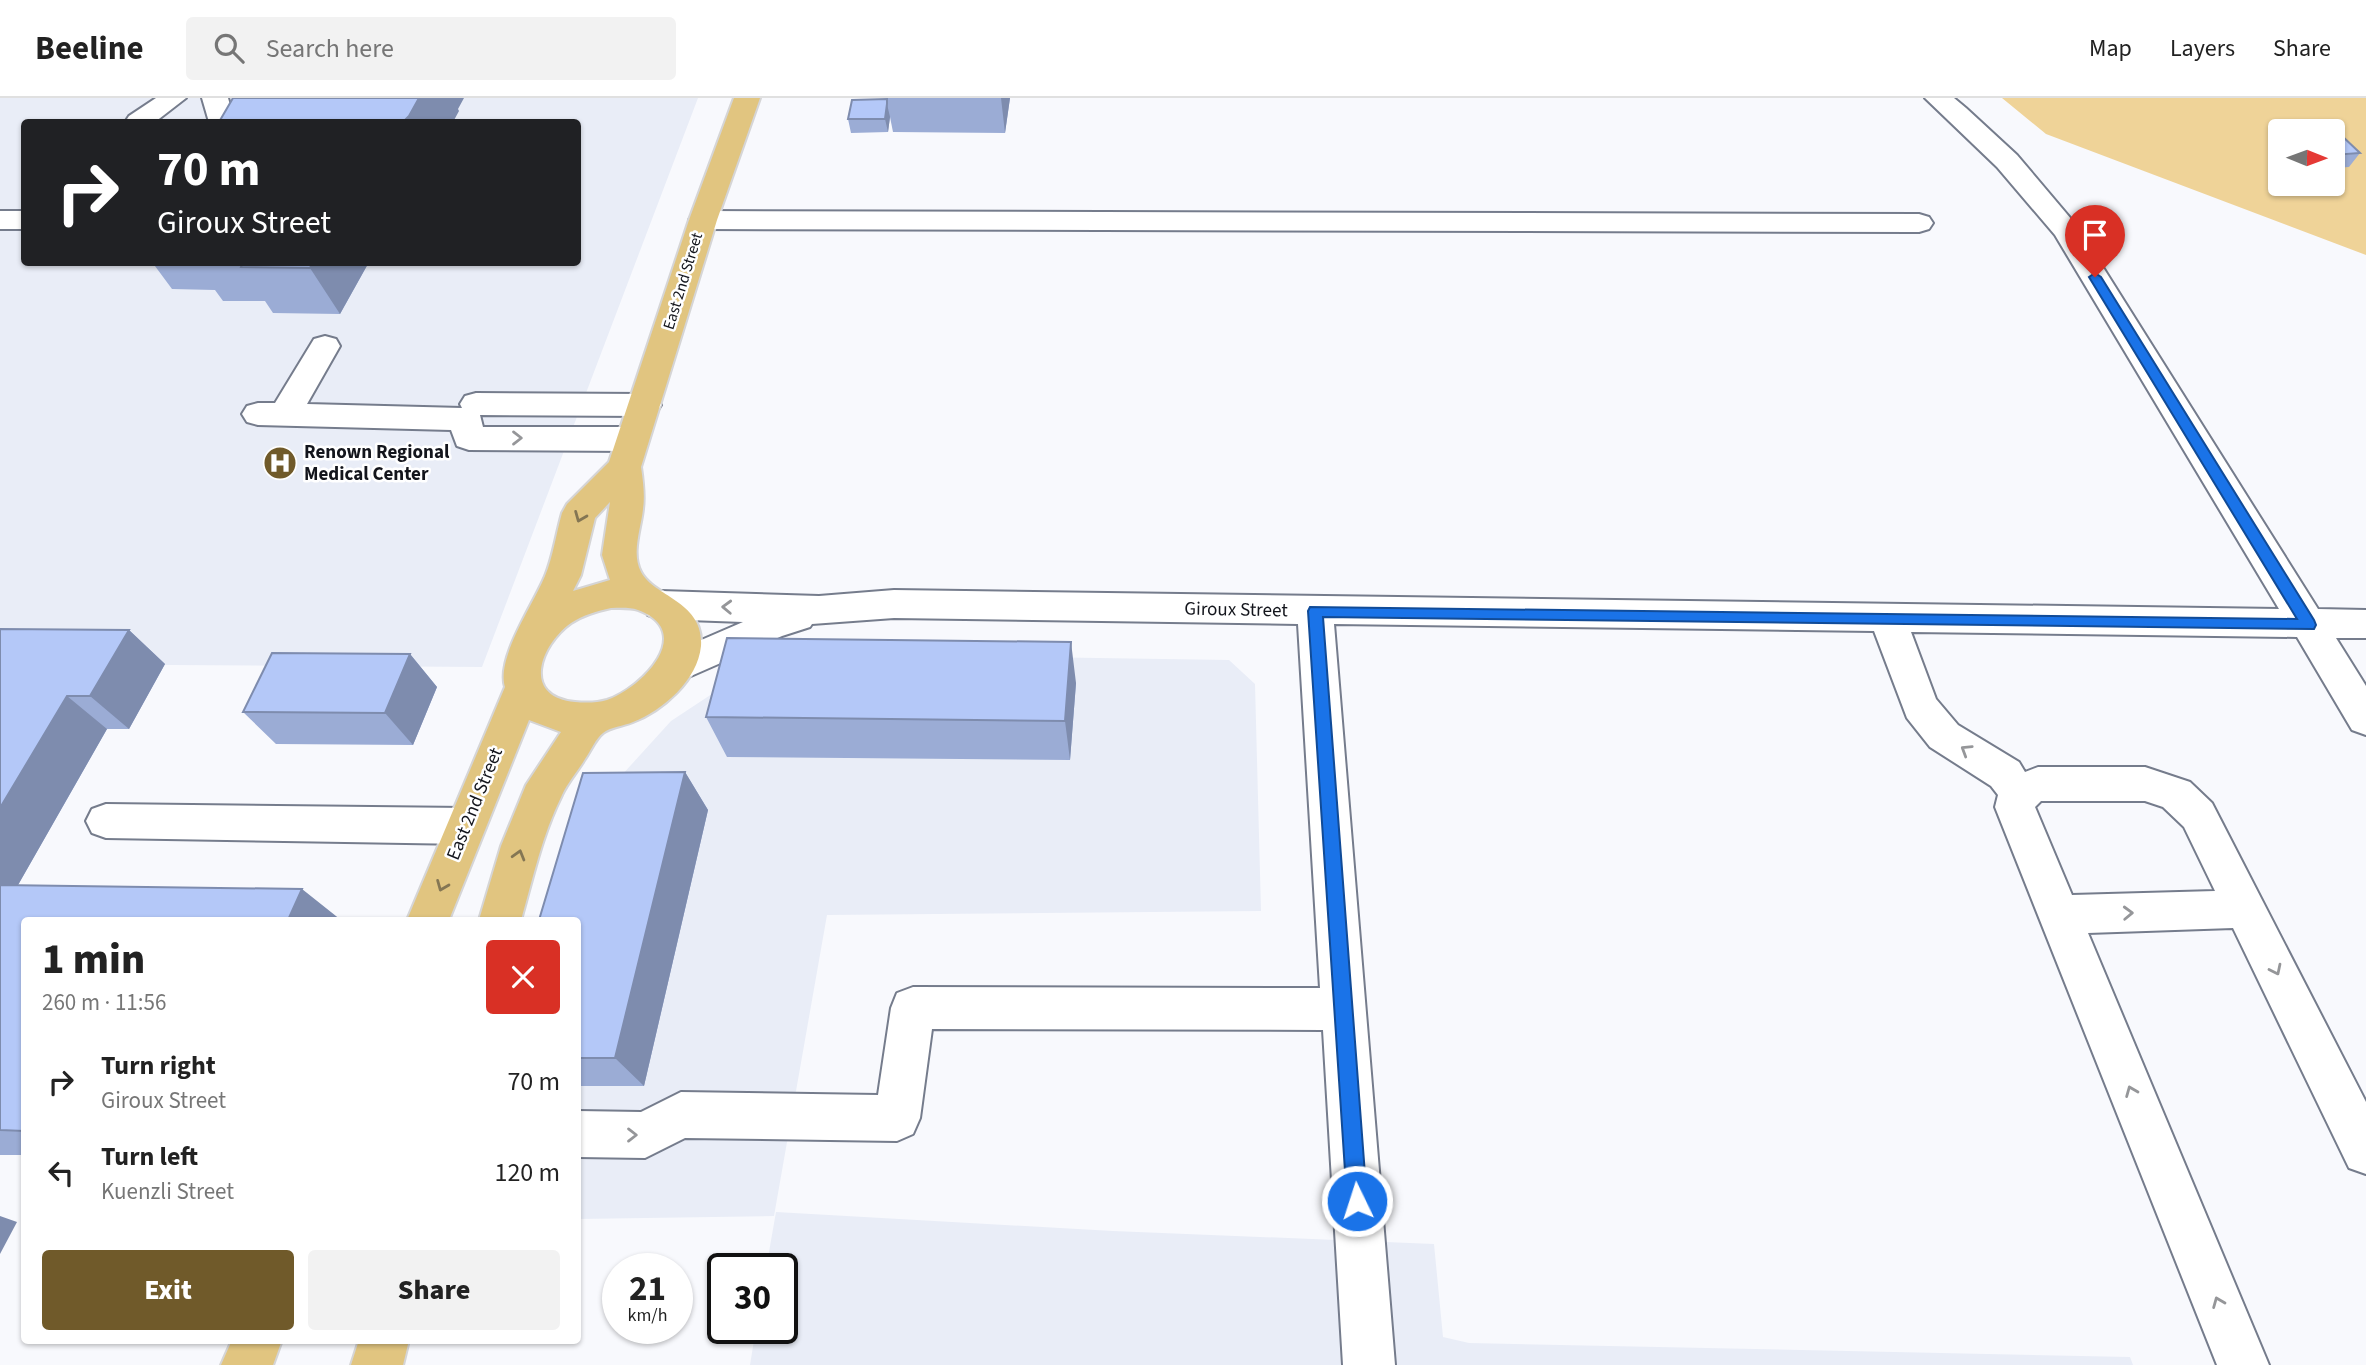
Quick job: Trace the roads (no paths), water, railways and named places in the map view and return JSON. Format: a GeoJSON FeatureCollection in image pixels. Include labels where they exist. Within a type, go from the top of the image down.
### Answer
{"type":"FeatureCollection","features":[{"type":"Feature","properties":{"kind":"main road","name":"East 2nd Street"},"geometry":{"type":"LineString","coordinates":[[650,601],[625,578],[617,552],[628,493],[629,453],[702,220],[747,98]]}},
{"type":"Feature","properties":{"kind":"main road","name":"East 2nd Street"},"geometry":{"type":"LineString","coordinates":[[535,633],[563,575],[579,513],[629,453]]}},
{"type":"Feature","properties":{"kind":"main road"},"geometry":{"type":"LineString","coordinates":[[611,594],[650,601],[677,621],[682,642],[675,668],[660,687],[636,705],[592,718],[576,719],[549,713],[529,699],[521,679],[523,656],[535,633],[556,614],[583,601],[611,594]]}},
{"type":"Feature","properties":{"kind":"main road","name":"East 2nd Street"},"geometry":{"type":"LineString","coordinates":[[429,917],[524,687]]}},
{"type":"Feature","properties":{"kind":"main road"},"geometry":{"type":"LineString","coordinates":[[501,917],[521,846],[546,785],[592,718]]}},
{"type":"Feature","properties":{"kind":"main road"},"geometry":{"type":"LineString","coordinates":[[247,1365],[255,1344]]}},
{"type":"Feature","properties":{"kind":"main road"},"geometry":{"type":"LineString","coordinates":[[377,1365],[383,1344]]}},
{"type":"Feature","properties":{"kind":"street"},"geometry":{"type":"LineString","coordinates":[[142,119],[173,98]]}},
{"type":"Feature","properties":{"kind":"street"},"geometry":{"type":"LineString","coordinates":[[215,98],[221,119]]}},
{"type":"Feature","properties":{"kind":"street"},"geometry":{"type":"LineString","coordinates":[[1938,98],[1977,129],[2016,168],[2067,232],[2366,719]]}},
{"type":"Feature","properties":{"kind":"street"},"geometry":{"type":"LineString","coordinates":[[0,220],[21,220]]}},
{"type":"Feature","properties":{"kind":"street"},"geometry":{"type":"LineString","coordinates":[[702,220],[1919,223]]}},
{"type":"Feature","properties":{"kind":"street"},"geometry":{"type":"LineString","coordinates":[[326,346],[272,414],[471,412],[645,405]]}},
{"type":"Feature","properties":{"kind":"street"},"geometry":{"type":"LineString","coordinates":[[471,412],[469,438],[629,453]]}},
{"type":"Feature","properties":{"kind":"street","name":"Giroux Street"},"geometry":{"type":"LineString","coordinates":[[650,601],[819,610],[894,604],[2366,624]]}},
{"type":"Feature","properties":{"kind":"street","name":"Giroux Street"},"geometry":{"type":"LineString","coordinates":[[675,668],[769,626],[819,610]]}},
{"type":"Feature","properties":{"kind":"street"},"geometry":{"type":"LineString","coordinates":[[1315,611],[1369,1365]]}},
{"type":"Feature","properties":{"kind":"street"},"geometry":{"type":"LineString","coordinates":[[1888,619],[1920,707],[1944,736],[2005,774],[2018,793],[2015,807],[2244,1365]]}},
{"type":"Feature","properties":{"kind":"street"},"geometry":{"type":"LineString","coordinates":[[2018,793],[2038,783],[2145,784],[2176,794],[2197,815],[2366,1151]]}},
{"type":"Feature","properties":{"kind":"street"},"geometry":{"type":"LineString","coordinates":[[106,821],[466,826]]}},
{"type":"Feature","properties":{"kind":"street"},"geometry":{"type":"LineString","coordinates":[[2059,915],[2246,909]]}},
{"type":"Feature","properties":{"kind":"street"},"geometry":{"type":"LineString","coordinates":[[581,1134],[645,1135],[681,1115],[897,1118],[913,1008],[1343,1010]]}},
{"type":"Feature","properties":{"kind":"place","name":"Renown Regional Medical Center"},"geometry":{"type":"Point","coordinates":[280,463]}}]}
